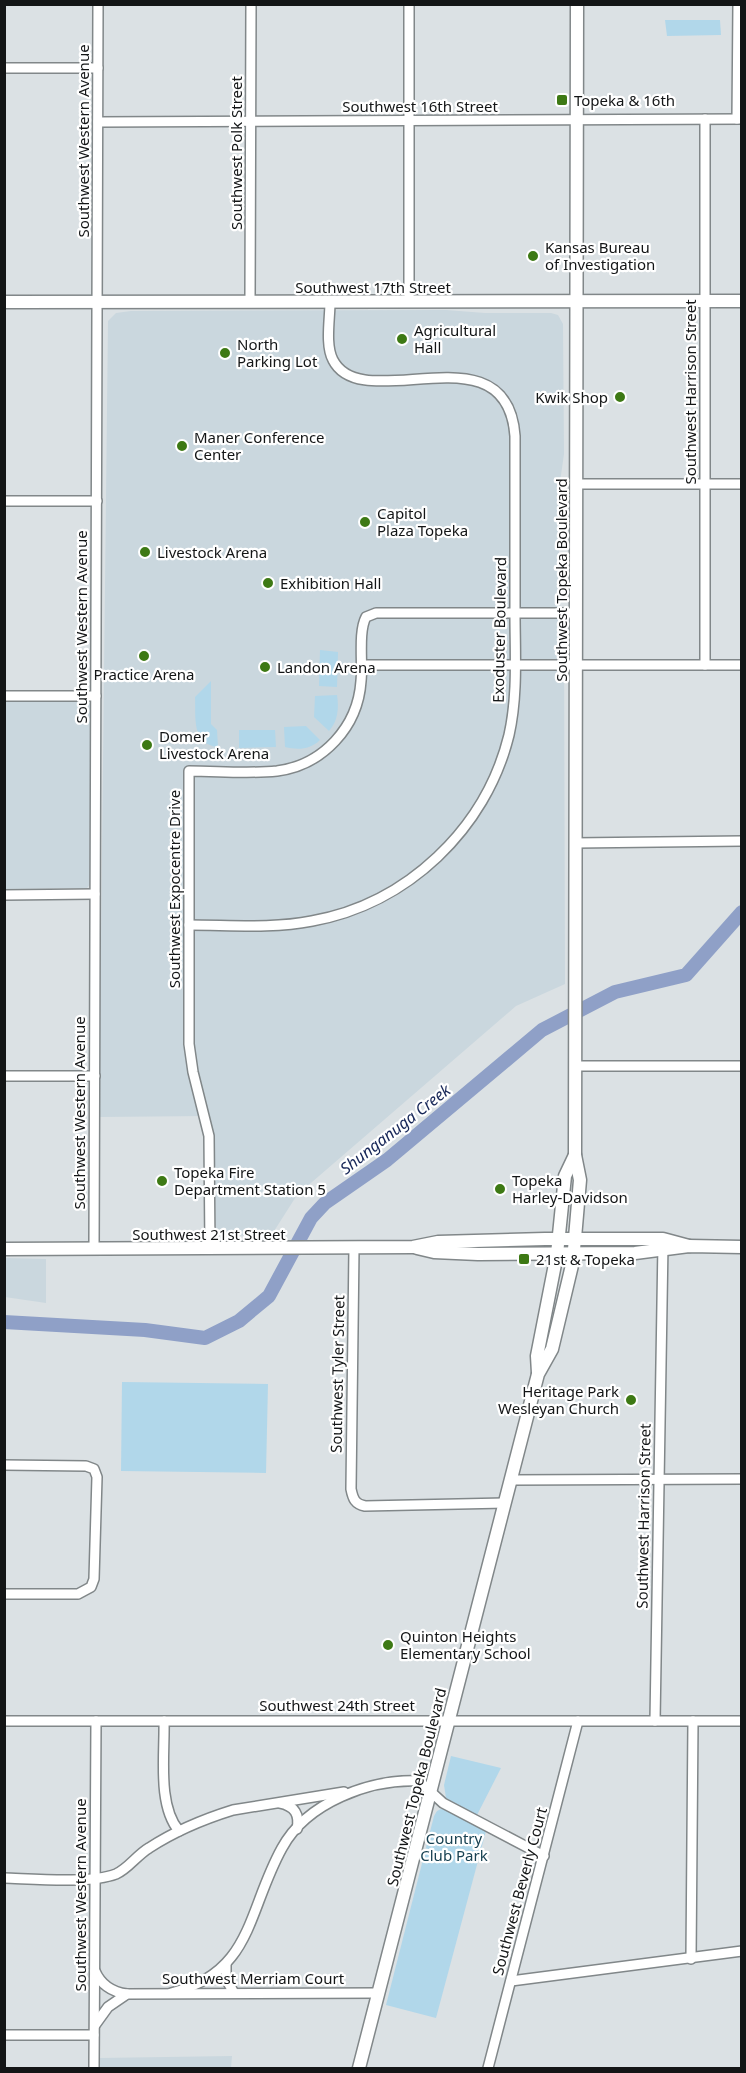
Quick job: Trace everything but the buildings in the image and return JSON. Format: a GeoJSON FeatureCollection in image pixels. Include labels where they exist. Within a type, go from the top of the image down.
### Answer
{"type":"FeatureCollection","features":[{"type":"Feature","properties":{"kind":"main road","name":"Southwest Topeka Boulevard"},"geometry":{"type":"LineString","coordinates":[[359,2068],[538,1374],[552,1349],[563,1308],[573,1254],[580,1180],[575,1155],[577,4]]}},
{"type":"Feature","properties":{"kind":"main road","name":"Southwest 17th Street"},"geometry":{"type":"LineString","coordinates":[[4,302],[741,301]]}},
{"type":"Feature","properties":{"kind":"main road","name":"Southwest Topeka Boulevard"},"geometry":{"type":"LineString","coordinates":[[538,1374],[537,1356],[557,1254],[566,1176],[575,1155]]}},
{"type":"Feature","properties":{"kind":"main road","name":"Southwest 21st Street"},"geometry":{"type":"LineString","coordinates":[[4,1249],[413,1247],[438,1242],[559,1239],[741,1247]]}},
{"type":"Feature","properties":{"kind":"main road","name":"Southwest 21st Street"},"geometry":{"type":"LineString","coordinates":[[413,1247],[434,1252],[467,1254],[573,1254],[635,1253],[663,1245]]}},
{"type":"Feature","properties":{"kind":"street","name":"Southwest Western Avenue"},"geometry":{"type":"LineString","coordinates":[[94,1249],[98,4]]}},
{"type":"Feature","properties":{"kind":"street","name":"Southwest Polk Street"},"geometry":{"type":"LineString","coordinates":[[250,302],[251,4]]}},
{"type":"Feature","properties":{"kind":"street"},"geometry":{"type":"LineString","coordinates":[[409,4],[409,302]]}},
{"type":"Feature","properties":{"kind":"street"},"geometry":{"type":"LineString","coordinates":[[738,4],[739,119]]}},
{"type":"Feature","properties":{"kind":"street"},"geometry":{"type":"LineString","coordinates":[[4,68],[98,68]]}},
{"type":"Feature","properties":{"kind":"street","name":"Southwest 16th Street"},"geometry":{"type":"LineString","coordinates":[[98,122],[739,119]]}},
{"type":"Feature","properties":{"kind":"street","name":"Southwest Harrison Street"},"geometry":{"type":"LineString","coordinates":[[705,120],[705,665]]}},
{"type":"Feature","properties":{"kind":"street","name":"Exoduster Boulevard"},"geometry":{"type":"LineString","coordinates":[[189,925],[274,925],[320,920],[375,901],[419,873],[456,838],[472,817],[492,783],[506,747],[512,722],[516,665],[515,436],[512,411],[496,390],[488,384],[475,380],[363,380],[347,375],[336,366],[330,352],[330,302]]}},
{"type":"Feature","properties":{"kind":"street"},"geometry":{"type":"LineString","coordinates":[[576,484],[741,484]]}},
{"type":"Feature","properties":{"kind":"street"},"geometry":{"type":"LineString","coordinates":[[4,501],[97,501]]}},
{"type":"Feature","properties":{"kind":"street","name":"Southwest Expocentre Drive"},"geometry":{"type":"LineString","coordinates":[[210,1249],[209,1136],[193,1072],[189,1044],[189,771],[277,771],[305,763],[336,741],[350,721],[358,700],[366,617],[376,613],[515,615],[576,613]]}},
{"type":"Feature","properties":{"kind":"street"},"geometry":{"type":"LineString","coordinates":[[362,664],[741,665]]}},
{"type":"Feature","properties":{"kind":"street"},"geometry":{"type":"LineString","coordinates":[[4,696],[96,696]]}},
{"type":"Feature","properties":{"kind":"street"},"geometry":{"type":"LineString","coordinates":[[575,843],[741,841]]}},
{"type":"Feature","properties":{"kind":"street"},"geometry":{"type":"LineString","coordinates":[[4,895],[95,894]]}},
{"type":"Feature","properties":{"kind":"street"},"geometry":{"type":"LineString","coordinates":[[576,1066],[741,1066]]}},
{"type":"Feature","properties":{"kind":"street"},"geometry":{"type":"LineString","coordinates":[[4,1076],[94,1076]]}},
{"type":"Feature","properties":{"kind":"street","name":"Southwest Harrison Street"},"geometry":{"type":"LineString","coordinates":[[655,1721],[663,1245]]}},
{"type":"Feature","properties":{"kind":"street","name":"Southwest Tyler Street"},"geometry":{"type":"LineString","coordinates":[[354,1248],[351,1489],[354,1501],[358,1505],[365,1506],[505,1503]]}},
{"type":"Feature","properties":{"kind":"street"},"geometry":{"type":"LineString","coordinates":[[4,1465],[86,1466],[94,1469],[97,1477],[92,1585],[78,1594],[4,1594]]}},
{"type":"Feature","properties":{"kind":"street"},"geometry":{"type":"LineString","coordinates":[[511,1480],[741,1479]]}},
{"type":"Feature","properties":{"kind":"street","name":"Southwest 24th Street"},"geometry":{"type":"LineString","coordinates":[[4,1721],[741,1721]]}},
{"type":"Feature","properties":{"kind":"street","name":"Southwest Western Avenue"},"geometry":{"type":"LineString","coordinates":[[94,2068],[96,1721]]}},
{"type":"Feature","properties":{"kind":"street"},"geometry":{"type":"LineString","coordinates":[[164,1721],[166,1804],[173,1823],[179,1831]]}},
{"type":"Feature","properties":{"kind":"street","name":"Southwest Beverly Court"},"geometry":{"type":"LineString","coordinates":[[488,2068],[578,1721]]}},
{"type":"Feature","properties":{"kind":"street"},"geometry":{"type":"LineString","coordinates":[[691,1959],[693,1721]]}},
{"type":"Feature","properties":{"kind":"street"},"geometry":{"type":"LineString","coordinates":[[4,1878],[95,1879],[120,1872],[147,1849],[179,1831],[233,1810],[409,1781],[420,1781],[443,1803],[544,1857]]}},
{"type":"Feature","properties":{"kind":"street"},"geometry":{"type":"LineString","coordinates":[[171,1993],[199,1985],[226,1965],[240,1945],[282,1848],[297,1829],[328,1804],[356,1790]]}},
{"type":"Feature","properties":{"kind":"street"},"geometry":{"type":"LineString","coordinates":[[278,1803],[291,1806],[295,1810],[298,1818],[297,1829]]}},
{"type":"Feature","properties":{"kind":"street"},"geometry":{"type":"LineString","coordinates":[[511,1981],[741,1951]]}},
{"type":"Feature","properties":{"kind":"street"},"geometry":{"type":"LineString","coordinates":[[226,1965],[226,1979],[234,1993]]}},
{"type":"Feature","properties":{"kind":"street","name":"Southwest Merriam Court"},"geometry":{"type":"LineString","coordinates":[[94,1970],[107,1987],[127,1994],[379,1993]]}},
{"type":"Feature","properties":{"kind":"street"},"geometry":{"type":"LineString","coordinates":[[4,2035],[94,2031],[108,2007],[127,1994]]}},
{"type":"Feature","properties":{"kind":"shaded area"},"geometry":{"type":"Polygon","coordinates":[[[446,310],[485,313],[551,313],[558,315],[563,324],[564,454],[559,489],[559,599],[564,624],[565,984],[516,1006],[297,1195],[269,1239],[222,1233],[216,1228],[215,1163],[206,1116],[99,1117],[108,321],[116,313],[131,311],[446,310]]]}},
{"type":"Feature","properties":{"kind":"shaded area"},"geometry":{"type":"Polygon","coordinates":[[[5,699],[84,699],[92,706],[91,883],[87,888],[5,889],[5,699]]]}},
{"type":"Feature","properties":{"kind":"shaded area"},"geometry":{"type":"Polygon","coordinates":[[[5,1258],[46,1259],[46,1303],[5,1297],[5,1258]]]}},
{"type":"Feature","properties":{"kind":"shaded area"},"geometry":{"type":"Polygon","coordinates":[[[232,2056],[231,2068],[99,2068],[99,2058],[232,2056]]]}},
{"type":"Feature","properties":{"kind":"green space"},"geometry":{"type":"Polygon","coordinates":[[[665,20],[720,20],[721,35],[667,36],[665,20]]]}},
{"type":"Feature","properties":{"kind":"green space"},"geometry":{"type":"Polygon","coordinates":[[[320,650],[338,652],[337,687],[319,686],[320,650]]]}},
{"type":"Feature","properties":{"kind":"green space"},"geometry":{"type":"Polygon","coordinates":[[[211,681],[211,724],[217,730],[218,747],[203,741],[196,721],[195,697],[211,681]]]}},
{"type":"Feature","properties":{"kind":"green space"},"geometry":{"type":"Polygon","coordinates":[[[337,695],[337,714],[329,731],[314,717],[315,696],[337,695]]]}},
{"type":"Feature","properties":{"kind":"green space"},"geometry":{"type":"Polygon","coordinates":[[[306,726],[320,740],[312,746],[303,748],[285,747],[284,727],[306,726]]]}},
{"type":"Feature","properties":{"kind":"green space"},"geometry":{"type":"Polygon","coordinates":[[[239,730],[275,730],[276,747],[239,748],[239,730]]]}},
{"type":"Feature","properties":{"kind":"green space"},"geometry":{"type":"Polygon","coordinates":[[[122,1382],[268,1384],[266,1473],[121,1471],[122,1382]]]}},
{"type":"Feature","properties":{"kind":"green space"},"geometry":{"type":"Polygon","coordinates":[[[451,1756],[501,1768],[477,1815],[446,1798],[444,1785],[451,1756]]]}},
{"type":"Feature","properties":{"kind":"green space","name":"Country Club Park"},"geometry":{"type":"Polygon","coordinates":[[[441,1809],[486,1831],[436,2018],[386,2005],[434,1816],[441,1809]]]}},
{"type":"Feature","properties":{"kind":"waterway","name":"Shunganuga Creek"},"geometry":{"type":"LineString","coordinates":[[4,1322],[145,1330],[205,1338],[239,1321],[269,1296],[311,1218],[325,1203],[387,1160],[542,1030],[615,992],[686,975],[742,912]]}},
{"type":"Feature","properties":{"kind":"place","name":"Topeka & 16th"},"geometry":{"type":"Point","coordinates":[562,100]}},
{"type":"Feature","properties":{"kind":"place","name":"Kansas Bureau of Investigation"},"geometry":{"type":"Point","coordinates":[533,256]}},
{"type":"Feature","properties":{"kind":"place","name":"Agricultural Hall"},"geometry":{"type":"Point","coordinates":[402,339]}},
{"type":"Feature","properties":{"kind":"place","name":"North Parking Lot"},"geometry":{"type":"Point","coordinates":[225,353]}},
{"type":"Feature","properties":{"kind":"place","name":"Kwik Shop"},"geometry":{"type":"Point","coordinates":[620,397]}},
{"type":"Feature","properties":{"kind":"place","name":"Maner Conference Center"},"geometry":{"type":"Point","coordinates":[182,446]}},
{"type":"Feature","properties":{"kind":"place","name":"Capitol Plaza Topeka"},"geometry":{"type":"Point","coordinates":[365,522]}},
{"type":"Feature","properties":{"kind":"place","name":"Livestock Arena"},"geometry":{"type":"Point","coordinates":[145,552]}},
{"type":"Feature","properties":{"kind":"place","name":"Exhibition Hall"},"geometry":{"type":"Point","coordinates":[268,583]}},
{"type":"Feature","properties":{"kind":"place","name":"Practice Arena"},"geometry":{"type":"Point","coordinates":[144,656]}},
{"type":"Feature","properties":{"kind":"place","name":"Landon Arena"},"geometry":{"type":"Point","coordinates":[265,667]}},
{"type":"Feature","properties":{"kind":"place","name":"Domer Livestock Arena"},"geometry":{"type":"Point","coordinates":[147,745]}},
{"type":"Feature","properties":{"kind":"place","name":"Topeka Fire Department Station 5"},"geometry":{"type":"Point","coordinates":[162,1181]}},
{"type":"Feature","properties":{"kind":"place","name":"Topeka Harley-Davidson"},"geometry":{"type":"Point","coordinates":[500,1189]}},
{"type":"Feature","properties":{"kind":"place","name":"21st & Topeka"},"geometry":{"type":"Point","coordinates":[524,1259]}},
{"type":"Feature","properties":{"kind":"place","name":"Heritage Park Wesleyan Church"},"geometry":{"type":"Point","coordinates":[631,1400]}},
{"type":"Feature","properties":{"kind":"place","name":"Quinton Heights Elementary School"},"geometry":{"type":"Point","coordinates":[388,1645]}}]}
